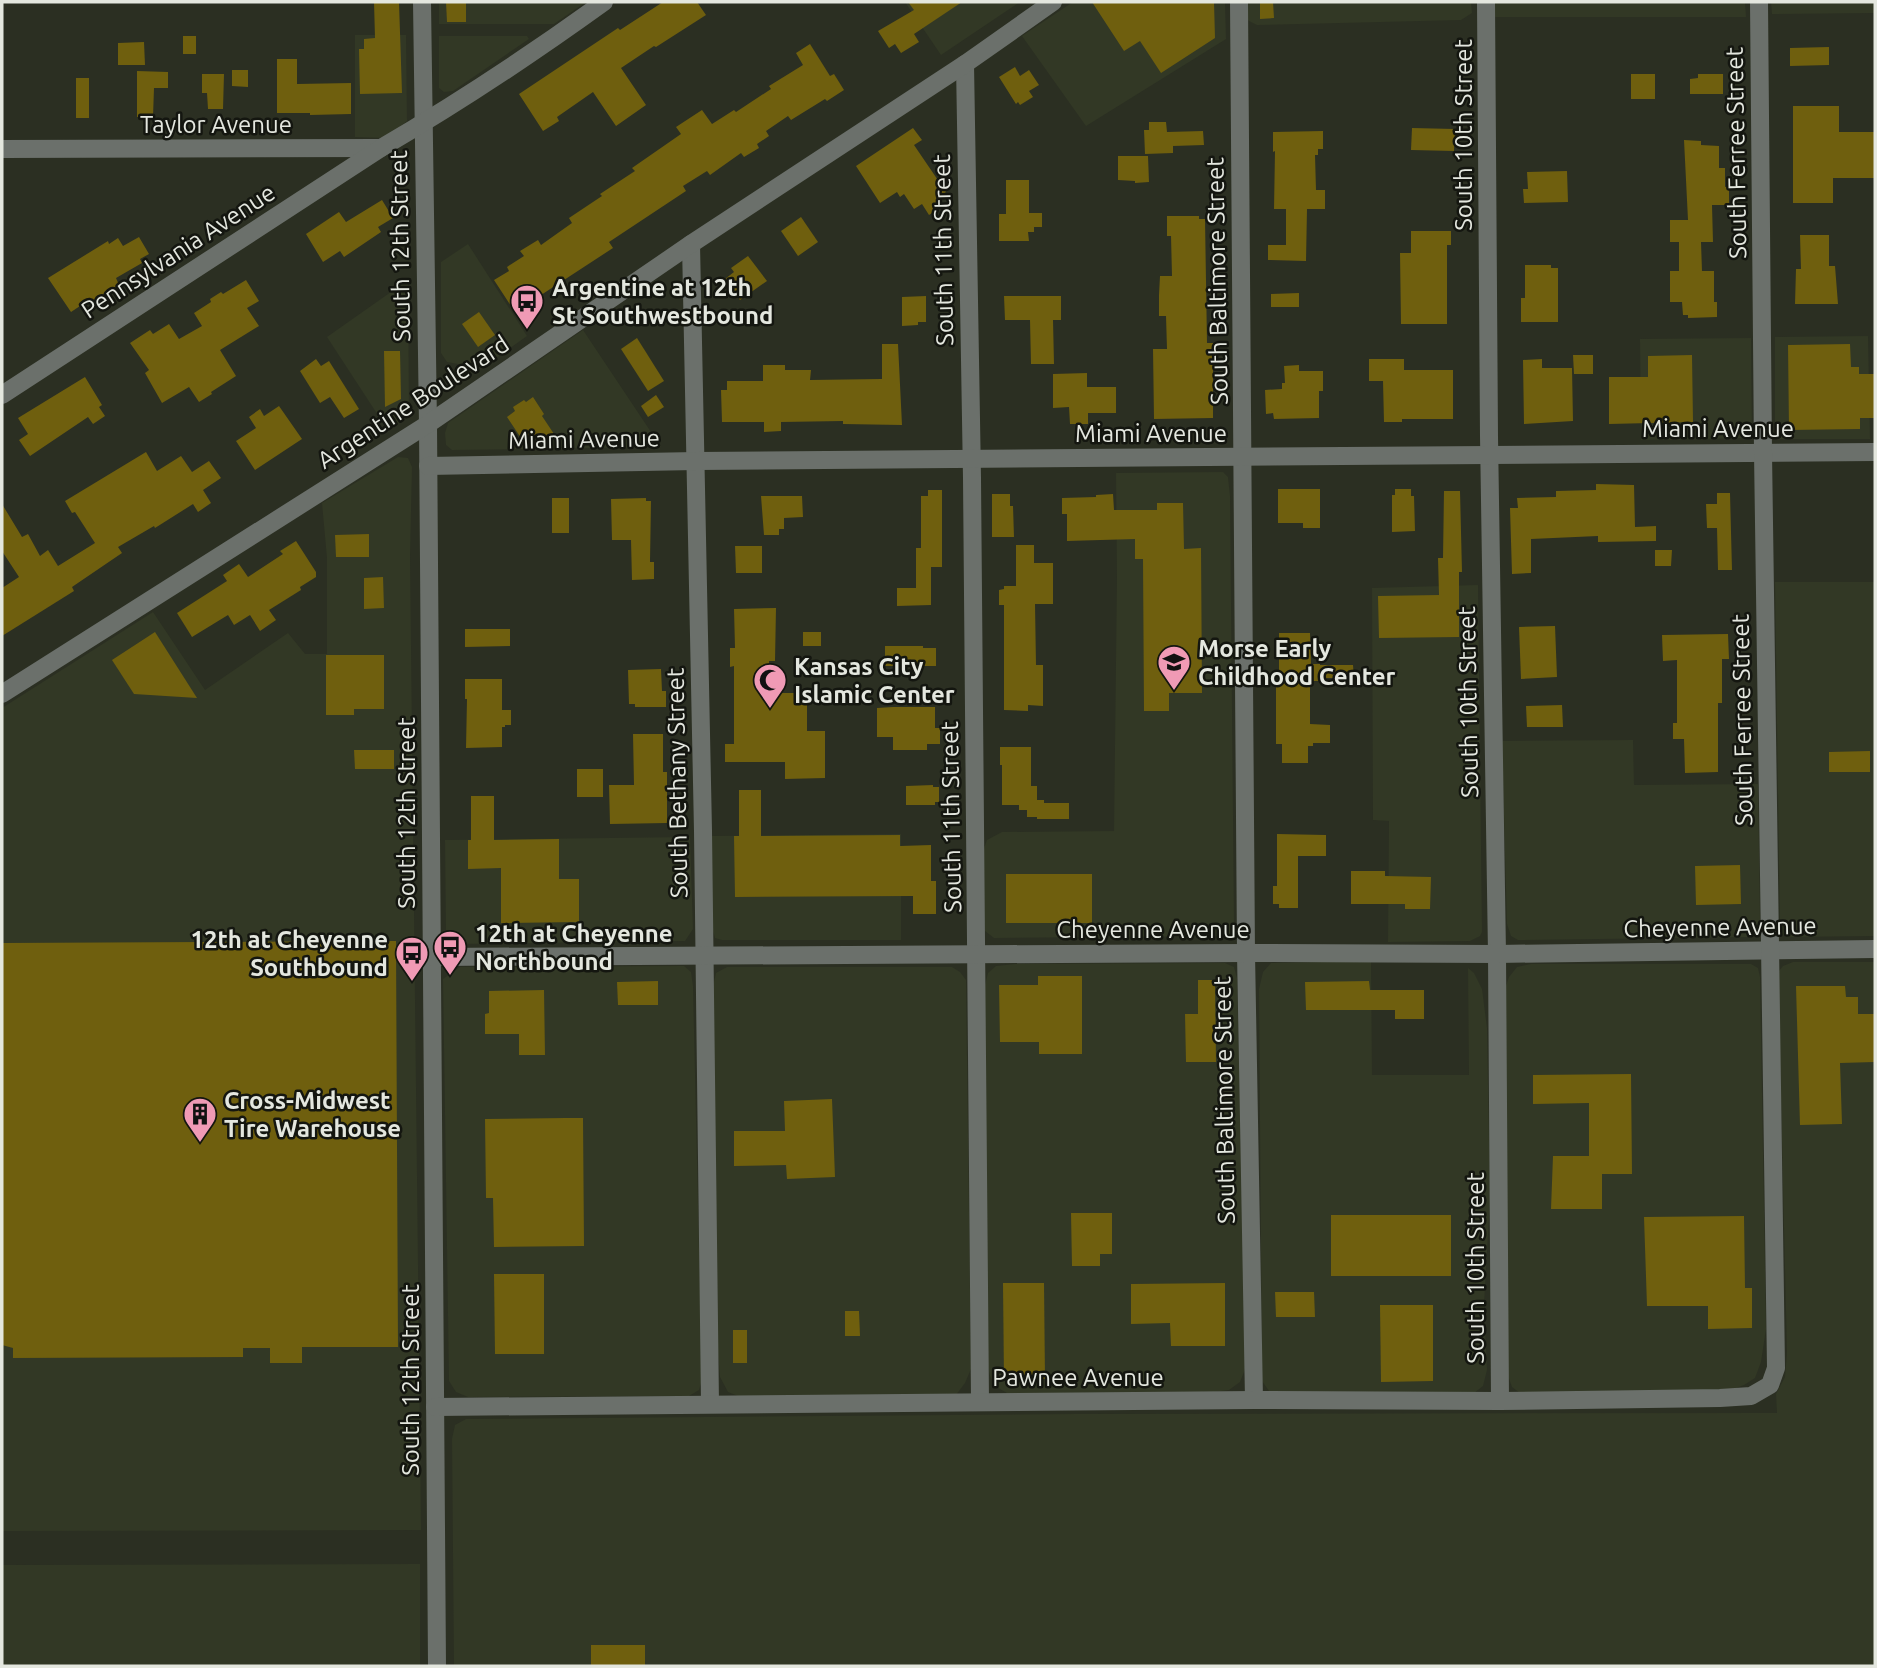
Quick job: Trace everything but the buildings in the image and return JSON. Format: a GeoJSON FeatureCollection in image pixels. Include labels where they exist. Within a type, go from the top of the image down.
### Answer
{"type":"FeatureCollection","features":[{"type":"Feature","properties":{"kind":"street","name":"South 12th Street"},"geometry":{"type":"LineString","coordinates":[[422,2],[428,424],[436,1666]]}},
{"type":"Feature","properties":{"kind":"street"},"geometry":{"type":"LineString","coordinates":[[381,148],[551,40],[604,2]]}},
{"type":"Feature","properties":{"kind":"street","name":"Argentine Boulevard"},"geometry":{"type":"LineString","coordinates":[[2,694],[428,424],[691,244],[965,64],[1053,2]]}},
{"type":"Feature","properties":{"kind":"street","name":"South Baltimore Street"},"geometry":{"type":"LineString","coordinates":[[1238,2],[1246,953],[1254,1400]]}},
{"type":"Feature","properties":{"kind":"street","name":"South 10th Street"},"geometry":{"type":"LineString","coordinates":[[1486,2],[1500,1401]]}},
{"type":"Feature","properties":{"kind":"street","name":"South Ferree Street"},"geometry":{"type":"LineString","coordinates":[[1720,1398],[1751,1396],[1770,1385],[1776,1368],[1759,2]]}},
{"type":"Feature","properties":{"kind":"street","name":"South 11th Street"},"geometry":{"type":"LineString","coordinates":[[965,64],[972,459],[980,1402]]}},
{"type":"Feature","properties":{"kind":"street","name":"Taylor Avenue"},"geometry":{"type":"LineString","coordinates":[[2,149],[381,148]]}},
{"type":"Feature","properties":{"kind":"street","name":"Pennsylvania Avenue"},"geometry":{"type":"LineString","coordinates":[[2,395],[381,148]]}},
{"type":"Feature","properties":{"kind":"street","name":"South Bethany Street"},"geometry":{"type":"LineString","coordinates":[[691,244],[710,1404]]}},
{"type":"Feature","properties":{"kind":"street","name":"Miami Avenue"},"geometry":{"type":"LineString","coordinates":[[428,466],[696,461],[1875,452]]}},
{"type":"Feature","properties":{"kind":"street","name":"Cheyenne Avenue"},"geometry":{"type":"LineString","coordinates":[[432,957],[704,954],[1497,954],[1875,949]]}},
{"type":"Feature","properties":{"kind":"street","name":"Pawnee Avenue"},"geometry":{"type":"LineString","coordinates":[[435,1407],[1720,1398]]}},
{"type":"Feature","properties":{"kind":"shaded area"},"geometry":{"type":"Polygon","coordinates":[[[439,2],[586,2],[554,24],[439,24],[439,2]]]}},
{"type":"Feature","properties":{"kind":"shaded area"},"geometry":{"type":"Polygon","coordinates":[[[905,2],[1020,2],[941,55],[905,2]]]}},
{"type":"Feature","properties":{"kind":"shaded area"},"geometry":{"type":"Polygon","coordinates":[[[1073,2],[1225,2],[1226,39],[1086,126],[1022,36],[1073,2]]]}},
{"type":"Feature","properties":{"kind":"shaded area"},"geometry":{"type":"Polygon","coordinates":[[[1246,2],[1471,2],[1472,13],[1461,20],[1257,25],[1246,18],[1246,2]]]}},
{"type":"Feature","properties":{"kind":"shaded area"},"geometry":{"type":"Polygon","coordinates":[[[1495,2],[1745,2],[1746,17],[1495,17],[1495,2]]]}},
{"type":"Feature","properties":{"kind":"shaded area"},"geometry":{"type":"Polygon","coordinates":[[[1771,2],[1875,2],[1875,13],[1772,14],[1771,2]]]}},
{"type":"Feature","properties":{"kind":"shaded area"},"geometry":{"type":"Polygon","coordinates":[[[355,35],[406,35],[407,121],[386,138],[355,137],[355,35]]]}},
{"type":"Feature","properties":{"kind":"shaded area"},"geometry":{"type":"Polygon","coordinates":[[[439,36],[527,36],[529,39],[453,91],[444,92],[439,88],[439,36]]]}},
{"type":"Feature","properties":{"kind":"shaded area"},"geometry":{"type":"Polygon","coordinates":[[[468,244],[527,336],[493,360],[481,364],[447,362],[441,353],[441,262],[468,244]]]}},
{"type":"Feature","properties":{"kind":"shaded area"},"geometry":{"type":"Polygon","coordinates":[[[408,280],[409,410],[406,418],[387,429],[327,337],[408,280]]]}},
{"type":"Feature","properties":{"kind":"shaded area"},"geometry":{"type":"Polygon","coordinates":[[[583,330],[661,447],[452,450],[446,445],[448,423],[583,330]]]}},
{"type":"Feature","properties":{"kind":"shaded area"},"geometry":{"type":"Polygon","coordinates":[[[1868,336],[1870,439],[1775,439],[1775,337],[1868,336]]]}},
{"type":"Feature","properties":{"kind":"shaded area"},"geometry":{"type":"Polygon","coordinates":[[[1751,338],[1752,438],[1641,440],[1640,339],[1751,338]]]}},
{"type":"Feature","properties":{"kind":"shaded area"},"geometry":{"type":"Polygon","coordinates":[[[398,457],[408,458],[412,467],[410,557],[421,1530],[2,1531],[2,708],[153,612],[205,690],[288,633],[305,654],[327,654],[327,558],[322,503],[398,457]]]}},
{"type":"Feature","properties":{"kind":"shaded area","name":"Morse Early Childhood Center"},"geometry":{"type":"Polygon","coordinates":[[[1223,472],[1228,477],[1230,496],[1234,932],[1232,936],[994,938],[985,931],[984,923],[983,851],[987,840],[1002,832],[1114,831],[1116,473],[1223,472]]]}},
{"type":"Feature","properties":{"kind":"shaded area"},"geometry":{"type":"Polygon","coordinates":[[[1775,582],[1875,582],[1875,936],[1786,937],[1780,932],[1775,582]]]}},
{"type":"Feature","properties":{"kind":"shaded area"},"geometry":{"type":"Polygon","coordinates":[[[1478,585],[1482,932],[1470,941],[1388,942],[1389,821],[1373,820],[1372,588],[1478,585]]]}},
{"type":"Feature","properties":{"kind":"shaded area"},"geometry":{"type":"Polygon","coordinates":[[[1633,740],[1634,785],[1758,784],[1760,921],[1757,933],[1751,937],[1518,940],[1511,936],[1507,924],[1502,741],[1633,740]]]}},
{"type":"Feature","properties":{"kind":"shaded area"},"geometry":{"type":"Polygon","coordinates":[[[901,834],[901,940],[715,938],[712,927],[711,836],[901,834]]]}},
{"type":"Feature","properties":{"kind":"shaded area"},"geometry":{"type":"Polygon","coordinates":[[[690,837],[693,929],[685,941],[457,944],[446,933],[445,840],[690,837]]]}},
{"type":"Feature","properties":{"kind":"shaded area"},"geometry":{"type":"Polygon","coordinates":[[[1371,961],[1372,1075],[1469,1075],[1468,968],[1474,973],[1482,989],[1487,1028],[1490,1200],[1484,1304],[1487,1370],[1483,1386],[1474,1393],[1285,1393],[1269,1391],[1262,1381],[1259,989],[1263,972],[1271,963],[1371,961]]]}},
{"type":"Feature","properties":{"kind":"shaded area"},"geometry":{"type":"Polygon","coordinates":[[[1793,962],[1875,962],[1875,1666],[454,1666],[452,1439],[455,1425],[466,1419],[1078,1414],[1777,1413],[1776,1394],[1785,1377],[1787,1353],[1778,972],[1783,966],[1793,962]]]}},
{"type":"Feature","properties":{"kind":"shaded area"},"geometry":{"type":"Polygon","coordinates":[[[1225,963],[1234,967],[1237,978],[1246,1367],[1240,1382],[1229,1390],[1207,1393],[1007,1393],[995,1386],[988,1365],[984,989],[988,973],[996,966],[1015,964],[1225,963]]]}},
{"type":"Feature","properties":{"kind":"shaded area"},"geometry":{"type":"Polygon","coordinates":[[[1531,964],[1751,964],[1758,968],[1766,1329],[1761,1362],[1755,1378],[1744,1385],[1731,1390],[1520,1393],[1512,1387],[1507,1373],[1504,992],[1509,977],[1517,967],[1531,964]]]}},
{"type":"Feature","properties":{"kind":"shaded area"},"geometry":{"type":"Polygon","coordinates":[[[684,966],[691,972],[693,986],[702,1380],[699,1390],[689,1396],[468,1397],[456,1392],[449,1381],[443,979],[460,967],[684,966]]]}},
{"type":"Feature","properties":{"kind":"shaded area"},"geometry":{"type":"Polygon","coordinates":[[[727,967],[952,967],[966,980],[971,1369],[956,1395],[738,1396],[728,1392],[720,1377],[718,1353],[713,986],[716,973],[727,967]]]}},
{"type":"Feature","properties":{"kind":"shaded area"},"geometry":{"type":"Polygon","coordinates":[[[420,1564],[420,1666],[2,1666],[2,1565],[420,1564]]]}},
{"type":"Feature","properties":{"kind":"place","name":"Argentine at 12th St Southwestbound"},"geometry":{"type":"Point","coordinates":[527,331]}},
{"type":"Feature","properties":{"kind":"place","name":"Morse Early Childhood Center"},"geometry":{"type":"Point","coordinates":[1174,692]}},
{"type":"Feature","properties":{"kind":"place","name":"Kansas City Islamic Center"},"geometry":{"type":"Point","coordinates":[770,710]}},
{"type":"Feature","properties":{"kind":"place","name":"12th at Cheyenne Northbound"},"geometry":{"type":"Point","coordinates":[450,977]}},
{"type":"Feature","properties":{"kind":"place","name":"12th at Cheyenne Southbound"},"geometry":{"type":"Point","coordinates":[412,983]}},
{"type":"Feature","properties":{"kind":"place","name":"Cross-Midwest Tire Warehouse"},"geometry":{"type":"Point","coordinates":[200,1144]}}]}
